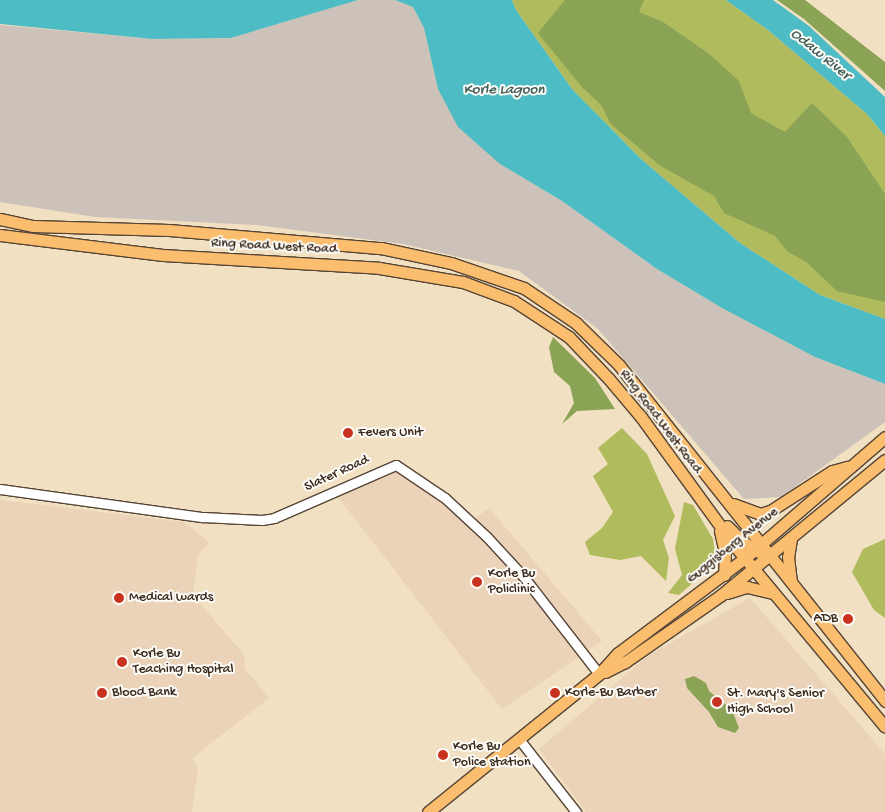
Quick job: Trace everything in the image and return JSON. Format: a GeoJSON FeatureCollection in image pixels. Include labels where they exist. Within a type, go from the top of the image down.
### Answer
{"type":"FeatureCollection","features":[{"type":"Feature","properties":{"kind":"main road","name":"Ring Road West Road"},"geometry":{"type":"LineString","coordinates":[[0,219],[33,226],[169,230],[381,248],[492,275],[551,304],[596,340],[730,503],[753,551],[754,568],[885,727]]}},
{"type":"Feature","properties":{"kind":"main road","name":"Ring Road West Road"},"geometry":{"type":"LineString","coordinates":[[0,235],[163,256],[379,268],[463,282],[514,301],[554,326],[591,358],[641,417],[718,525],[753,551]]}},
{"type":"Feature","properties":{"kind":"main road"},"geometry":{"type":"LineString","coordinates":[[641,417],[727,526],[753,551],[769,556],[885,701]]}},
{"type":"Feature","properties":{"kind":"main road","name":"Guggisberg Avenue"},"geometry":{"type":"LineString","coordinates":[[428,812],[599,674],[618,653],[724,575],[885,437]]}},
{"type":"Feature","properties":{"kind":"main road"},"geometry":{"type":"LineString","coordinates":[[730,503],[760,514],[770,511],[832,471],[849,467],[874,446]]}},
{"type":"Feature","properties":{"kind":"main road","name":"Guggisberg Avenue"},"geometry":{"type":"LineString","coordinates":[[599,674],[625,662],[721,595],[885,460]]}},
{"type":"Feature","properties":{"kind":"main road"},"geometry":{"type":"LineString","coordinates":[[718,525],[724,552],[724,575]]}},
{"type":"Feature","properties":{"kind":"main road"},"geometry":{"type":"LineString","coordinates":[[791,539],[788,557],[792,585]]}},
{"type":"Feature","properties":{"kind":"main road"},"geometry":{"type":"LineString","coordinates":[[721,595],[747,587],[774,594]]}},
{"type":"Feature","properties":{"kind":"street","name":"Slater Road"},"geometry":{"type":"LineString","coordinates":[[0,489],[203,517],[262,520],[274,518],[396,465],[445,498],[487,537],[523,576],[599,674]]}},
{"type":"Feature","properties":{"kind":"street"},"geometry":{"type":"LineString","coordinates":[[519,739],[576,812]]}},
{"type":"Feature","properties":{"kind":"shaded area"},"geometry":{"type":"Polygon","coordinates":[[[358,0],[395,0],[413,7],[424,28],[438,89],[500,164],[562,201],[657,269],[722,308],[815,357],[885,384],[885,422],[781,497],[744,499],[598,329],[519,271],[403,244],[257,225],[95,217],[0,202],[0,25],[152,39],[231,38],[358,0]]]}},
{"type":"Feature","properties":{"kind":"shaded area","name":"Korle Bu Policlinic"},"geometry":{"type":"Polygon","coordinates":[[[393,467],[443,494],[470,522],[489,508],[602,641],[502,709],[338,497],[393,467]]]}},
{"type":"Feature","properties":{"kind":"shaded area","name":"Korle Bu Teaching Hospital"},"geometry":{"type":"Polygon","coordinates":[[[0,500],[184,522],[209,542],[198,556],[193,595],[244,655],[245,669],[269,698],[192,758],[198,768],[192,812],[0,812],[0,500]]]}},
{"type":"Feature","properties":{"kind":"shaded area","name":"St. Mary's Senior High School"},"geometry":{"type":"Polygon","coordinates":[[[750,598],[885,754],[885,812],[586,812],[539,749],[649,655],[750,598]]]}},
{"type":"Feature","properties":{"kind":"green space"},"geometry":{"type":"Polygon","coordinates":[[[512,0],[726,0],[768,30],[867,114],[885,136],[885,319],[820,295],[740,243],[641,159],[572,89],[516,10],[512,0]]]}},
{"type":"Feature","properties":{"kind":"green space"},"geometry":{"type":"Polygon","coordinates":[[[565,0],[644,0],[639,12],[663,22],[708,53],[739,81],[751,113],[785,132],[812,103],[847,137],[885,194],[885,302],[837,291],[806,262],[787,251],[775,236],[724,213],[714,196],[659,165],[610,123],[602,106],[581,86],[538,33],[565,0]]]}},
{"type":"Feature","properties":{"kind":"green space"},"geometry":{"type":"Polygon","coordinates":[[[777,0],[805,0],[885,62],[885,91],[804,19],[777,0]]]}},
{"type":"Feature","properties":{"kind":"green space"},"geometry":{"type":"Polygon","coordinates":[[[553,337],[595,378],[615,409],[577,411],[562,424],[574,403],[570,386],[554,372],[549,347],[553,337]]]}},
{"type":"Feature","properties":{"kind":"green space"},"geometry":{"type":"Polygon","coordinates":[[[622,428],[647,454],[675,516],[663,540],[669,558],[666,581],[641,556],[620,560],[590,555],[585,542],[602,528],[613,512],[593,476],[608,464],[598,448],[622,428]]]}},
{"type":"Feature","properties":{"kind":"green space"},"geometry":{"type":"Polygon","coordinates":[[[684,502],[693,505],[713,539],[716,562],[679,595],[668,593],[682,575],[675,549],[684,502]]]}},
{"type":"Feature","properties":{"kind":"green space"},"geometry":{"type":"Polygon","coordinates":[[[885,539],[885,618],[874,610],[852,572],[863,549],[885,539]]]}},
{"type":"Feature","properties":{"kind":"green space"},"geometry":{"type":"Polygon","coordinates":[[[694,676],[706,683],[709,691],[732,710],[739,728],[735,733],[718,727],[709,712],[687,688],[685,679],[694,676]]]}},
{"type":"Feature","properties":{"kind":"water"},"geometry":{"type":"Polygon","coordinates":[[[0,0],[358,0],[231,38],[152,39],[0,24],[0,0]]]}},
{"type":"Feature","properties":{"kind":"water","name":"Korle Lagoon"},"geometry":{"type":"Polygon","coordinates":[[[395,0],[512,0],[516,10],[572,89],[641,159],[740,243],[820,295],[885,319],[885,384],[815,357],[722,308],[657,269],[562,201],[500,164],[458,127],[438,89],[424,28],[413,7],[395,0]]]}},
{"type":"Feature","properties":{"kind":"water","name":"Odaw River"},"geometry":{"type":"Polygon","coordinates":[[[726,0],[773,0],[809,26],[885,97],[885,136],[867,114],[768,30],[726,0]]]}},
{"type":"Feature","properties":{"kind":"place","name":"Fevers Unit"},"geometry":{"type":"Point","coordinates":[348,433]}},
{"type":"Feature","properties":{"kind":"place","name":"Korle Bu Policlinic"},"geometry":{"type":"Point","coordinates":[477,582]}},
{"type":"Feature","properties":{"kind":"place","name":"Medical wards"},"geometry":{"type":"Point","coordinates":[119,598]}},
{"type":"Feature","properties":{"kind":"place","name":"ADB"},"geometry":{"type":"Point","coordinates":[848,619]}},
{"type":"Feature","properties":{"kind":"place","name":"Korle Bu Teaching Hospital"},"geometry":{"type":"Point","coordinates":[122,662]}},
{"type":"Feature","properties":{"kind":"place","name":"Blood Bank"},"geometry":{"type":"Point","coordinates":[102,693]}},
{"type":"Feature","properties":{"kind":"place","name":"Korle-Bu Barber"},"geometry":{"type":"Point","coordinates":[555,693]}},
{"type":"Feature","properties":{"kind":"place","name":"St. Mary's Senior High School"},"geometry":{"type":"Point","coordinates":[717,702]}},
{"type":"Feature","properties":{"kind":"place","name":"Korle Bu Police station"},"geometry":{"type":"Point","coordinates":[443,755]}}]}
